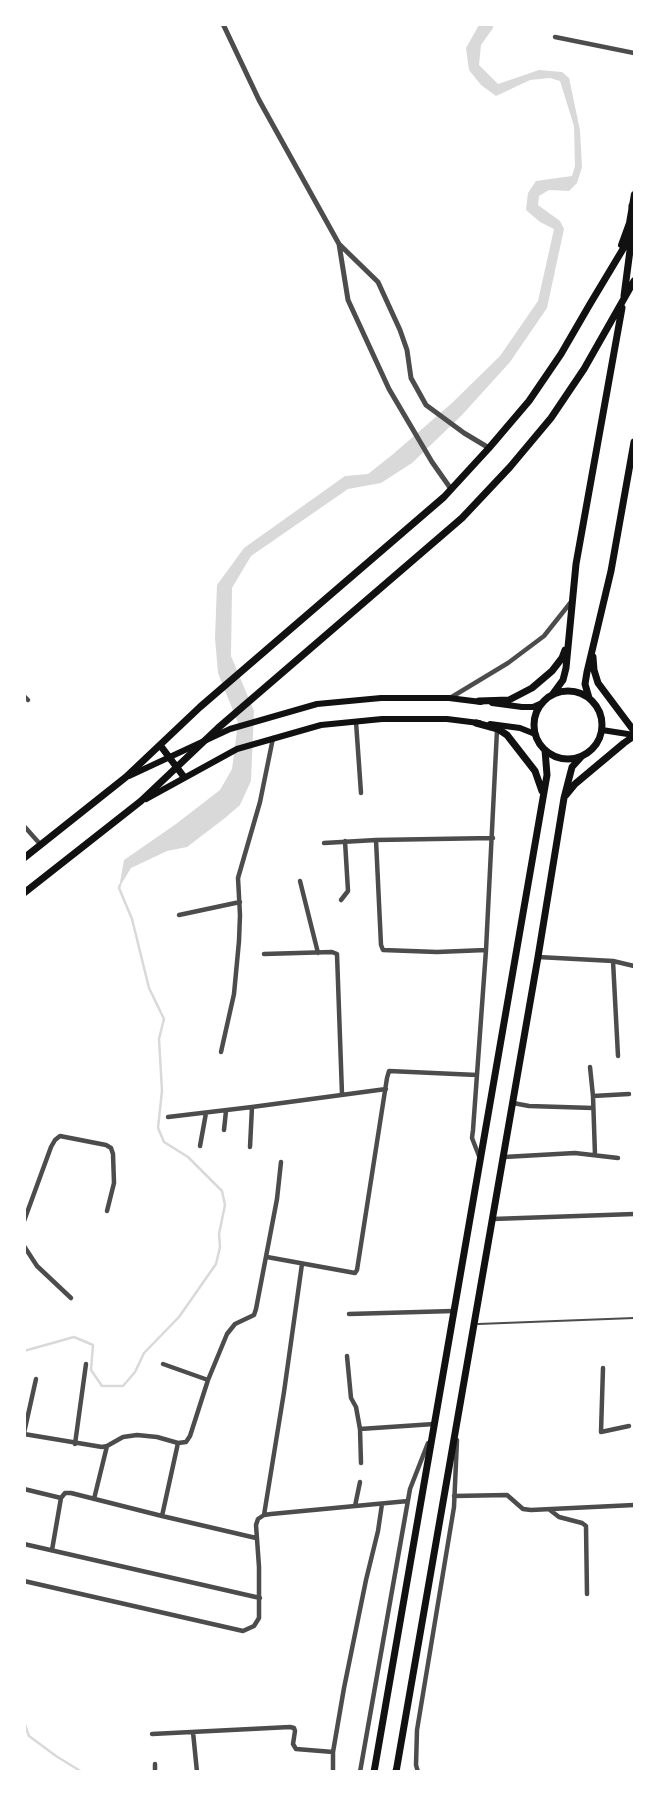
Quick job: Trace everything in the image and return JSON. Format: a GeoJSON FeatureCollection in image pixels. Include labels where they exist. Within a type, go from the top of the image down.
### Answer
{"type":"FeatureCollection","features":[{"type":"Feature","properties":{"kind":"highway"},"geometry":{"type":"LineString","coordinates":[[552,695],[563,680],[566,668],[578,551],[631,266],[634,222],[632,205]]}},
{"type":"Feature","properties":{"kind":"highway"},"geometry":{"type":"LineString","coordinates":[[24,858],[126,777],[200,707],[451,489],[529,401],[561,354],[624,249],[634,222]]}},
{"type":"Feature","properties":{"kind":"highway"},"geometry":{"type":"LineString","coordinates":[[24,894],[141,801],[218,728],[462,518],[551,418],[584,369],[635,281]]}},
{"type":"Feature","properties":{"kind":"highway"},"geometry":{"type":"LineString","coordinates":[[589,698],[585,684],[611,571],[635,442]]}},
{"type":"Feature","properties":{"kind":"highway"},"geometry":{"type":"LineString","coordinates":[[479,701],[509,701],[542,680],[562,658],[569,632]]}},
{"type":"Feature","properties":{"kind":"highway"},"geometry":{"type":"LineString","coordinates":[[564,799],[575,784],[635,734],[598,683],[592,653]]}},
{"type":"Feature","properties":{"kind":"highway"},"geometry":{"type":"LineString","coordinates":[[396,1772],[564,799],[572,767],[591,750],[602,730],[602,718],[598,708],[589,698],[582,693],[560,691],[542,703],[536,713],[535,734],[545,750],[559,758],[582,756]]}},
{"type":"Feature","properties":{"kind":"highway"},"geometry":{"type":"LineString","coordinates":[[476,723],[507,735],[535,771],[541,783],[543,797]]}},
{"type":"Feature","properties":{"kind":"highway"},"geometry":{"type":"LineString","coordinates":[[160,745],[184,777]]}},
{"type":"Feature","properties":{"kind":"highway"},"geometry":{"type":"LineString","coordinates":[[374,1772],[547,775],[545,750]]}},
{"type":"Feature","properties":{"kind":"main road"},"geometry":{"type":"LineString","coordinates":[[615,263],[629,223],[635,194]]}},
{"type":"Feature","properties":{"kind":"main road"},"geometry":{"type":"LineString","coordinates":[[126,777],[230,729],[317,704],[381,698],[449,698],[522,707],[542,703]]}},
{"type":"Feature","properties":{"kind":"main road"},"geometry":{"type":"LineString","coordinates":[[141,801],[237,749],[321,725],[382,719],[447,719],[520,728],[535,734]]}},
{"type":"Feature","properties":{"kind":"main road"},"geometry":{"type":"LineString","coordinates":[[602,730],[635,734]]}},
{"type":"Feature","properties":{"kind":"street"},"geometry":{"type":"LineString","coordinates":[[223,24],[259,100],[339,244],[378,282],[400,330],[407,351],[411,378],[426,405],[489,448]]}},
{"type":"Feature","properties":{"kind":"street"},"geometry":{"type":"LineString","coordinates":[[555,37],[635,53]]}},
{"type":"Feature","properties":{"kind":"street"},"geometry":{"type":"LineString","coordinates":[[339,244],[348,300],[389,389],[451,489]]}},
{"type":"Feature","properties":{"kind":"street"},"geometry":{"type":"LineString","coordinates":[[449,698],[534,644],[544,636],[572,601]]}},
{"type":"Feature","properties":{"kind":"street"},"geometry":{"type":"LineString","coordinates":[[356,722],[361,793]]}},
{"type":"Feature","properties":{"kind":"street"},"geometry":{"type":"LineString","coordinates":[[480,1158],[472,1138],[493,838],[497,729]]}},
{"type":"Feature","properties":{"kind":"street"},"geometry":{"type":"LineString","coordinates":[[221,1052],[234,994],[239,941],[238,878],[260,802],[269,739]]}},
{"type":"Feature","properties":{"kind":"street"},"geometry":{"type":"LineString","coordinates":[[24,826],[40,845]]}},
{"type":"Feature","properties":{"kind":"street"},"geometry":{"type":"LineString","coordinates":[[324,843],[493,838]]}},
{"type":"Feature","properties":{"kind":"street"},"geometry":{"type":"LineString","coordinates":[[376,840],[383,950],[486,950]]}},
{"type":"Feature","properties":{"kind":"street"},"geometry":{"type":"LineString","coordinates":[[341,900],[348,893],[349,887],[345,841]]}},
{"type":"Feature","properties":{"kind":"street"},"geometry":{"type":"LineString","coordinates":[[300,881],[318,953]]}},
{"type":"Feature","properties":{"kind":"street"},"geometry":{"type":"LineString","coordinates":[[179,915],[240,902]]}},
{"type":"Feature","properties":{"kind":"street"},"geometry":{"type":"LineString","coordinates":[[264,954],[337,954],[342,1094]]}},
{"type":"Feature","properties":{"kind":"street"},"geometry":{"type":"LineString","coordinates":[[538,957],[613,961],[635,966]]}},
{"type":"Feature","properties":{"kind":"street"},"geometry":{"type":"LineString","coordinates":[[613,961],[618,1056]]}},
{"type":"Feature","properties":{"kind":"street"},"geometry":{"type":"LineString","coordinates":[[590,1067],[595,1155]]}},
{"type":"Feature","properties":{"kind":"street"},"geometry":{"type":"LineString","coordinates":[[267,1257],[355,1273],[389,1071],[477,1074]]}},
{"type":"Feature","properties":{"kind":"street"},"geometry":{"type":"LineString","coordinates":[[168,1117],[386,1089]]}},
{"type":"Feature","properties":{"kind":"street"},"geometry":{"type":"LineString","coordinates":[[593,1096],[629,1094]]}},
{"type":"Feature","properties":{"kind":"street"},"geometry":{"type":"LineString","coordinates":[[513,1102],[529,1106],[593,1108]]}},
{"type":"Feature","properties":{"kind":"street"},"geometry":{"type":"LineString","coordinates":[[250,1147],[252,1107]]}},
{"type":"Feature","properties":{"kind":"street"},"geometry":{"type":"LineString","coordinates":[[224,1130],[226,1111]]}},
{"type":"Feature","properties":{"kind":"street"},"geometry":{"type":"LineString","coordinates":[[200,1146],[206,1113]]}},
{"type":"Feature","properties":{"kind":"street"},"geometry":{"type":"LineString","coordinates":[[24,1222],[51,1147],[61,1136],[106,1144],[111,1148],[114,1175],[107,1211]]}},
{"type":"Feature","properties":{"kind":"street"},"geometry":{"type":"LineString","coordinates":[[503,1157],[575,1153],[618,1158]]}},
{"type":"Feature","properties":{"kind":"street"},"geometry":{"type":"LineString","coordinates":[[36,1379],[24,1433],[102,1447],[136,1434],[178,1443],[186,1442],[227,1334],[235,1324],[254,1315],[278,1199],[281,1162]]}},
{"type":"Feature","properties":{"kind":"street"},"geometry":{"type":"LineString","coordinates":[[493,1219],[635,1214]]}},
{"type":"Feature","properties":{"kind":"street"},"geometry":{"type":"LineString","coordinates":[[24,1246],[37,1266],[71,1298]]}},
{"type":"Feature","properties":{"kind":"street"},"geometry":{"type":"LineString","coordinates":[[264,1516],[302,1264]]}},
{"type":"Feature","properties":{"kind":"street"},"geometry":{"type":"LineString","coordinates":[[349,1314],[454,1311]]}},
{"type":"Feature","properties":{"kind":"street"},"geometry":{"type":"LineString","coordinates":[[347,1356],[351,1398],[356,1407],[360,1429],[361,1463]]}},
{"type":"Feature","properties":{"kind":"street"},"geometry":{"type":"LineString","coordinates":[[75,1444],[86,1364]]}},
{"type":"Feature","properties":{"kind":"street"},"geometry":{"type":"LineString","coordinates":[[163,1364],[208,1380]]}},
{"type":"Feature","properties":{"kind":"street"},"geometry":{"type":"LineString","coordinates":[[603,1368],[601,1432],[629,1426]]}},
{"type":"Feature","properties":{"kind":"street"},"geometry":{"type":"LineString","coordinates":[[418,1772],[417,1730],[454,1507],[458,1418]]}},
{"type":"Feature","properties":{"kind":"street"},"geometry":{"type":"LineString","coordinates":[[359,1772],[408,1501],[434,1427],[360,1429]]}},
{"type":"Feature","properties":{"kind":"street"},"geometry":{"type":"LineString","coordinates":[[162,1516],[178,1443]]}},
{"type":"Feature","properties":{"kind":"street"},"geometry":{"type":"LineString","coordinates":[[94,1499],[107,1446]]}},
{"type":"Feature","properties":{"kind":"street"},"geometry":{"type":"LineString","coordinates":[[355,1506],[360,1482]]}},
{"type":"Feature","properties":{"kind":"street"},"geometry":{"type":"LineString","coordinates":[[24,1489],[61,1499]]}},
{"type":"Feature","properties":{"kind":"street"},"geometry":{"type":"LineString","coordinates":[[52,1550],[61,1499],[65,1493],[256,1538]]}},
{"type":"Feature","properties":{"kind":"street"},"geometry":{"type":"LineString","coordinates":[[454,1496],[507,1495],[523,1509],[635,1505]]}},
{"type":"Feature","properties":{"kind":"street"},"geometry":{"type":"LineString","coordinates":[[24,1581],[243,1631],[254,1626],[259,1618],[256,1538],[258,1519],[264,1516],[408,1501]]}},
{"type":"Feature","properties":{"kind":"street"},"geometry":{"type":"LineString","coordinates":[[333,1772],[333,1752],[344,1688],[382,1504]]}},
{"type":"Feature","properties":{"kind":"street"},"geometry":{"type":"LineString","coordinates":[[550,1510],[559,1517],[586,1525],[587,1594]]}},
{"type":"Feature","properties":{"kind":"street"},"geometry":{"type":"LineString","coordinates":[[24,1544],[260,1598]]}},
{"type":"Feature","properties":{"kind":"street"},"geometry":{"type":"LineString","coordinates":[[152,1734],[290,1727],[295,1731],[293,1744],[296,1749],[333,1752]]}},
{"type":"Feature","properties":{"kind":"street"},"geometry":{"type":"LineString","coordinates":[[193,1732],[197,1772]]}},
{"type":"Feature","properties":{"kind":"street"},"geometry":{"type":"LineString","coordinates":[[155,1764],[155,1772]]}},
{"type":"Feature","properties":{"kind":"lane"},"geometry":{"type":"LineString","coordinates":[[474,1324],[635,1318]]}},
{"type":"Feature","properties":{"kind":"shaded area"},"geometry":{"type":"Polygon","coordinates":[[[479,25],[493,25],[481,45],[479,65],[498,84],[539,70],[562,72],[569,78],[580,130],[582,167],[577,183],[569,191],[549,190],[539,196],[538,205],[560,221],[564,229],[547,308],[510,362],[462,415],[412,463],[381,483],[348,489],[251,556],[232,588],[231,656],[254,711],[251,781],[240,805],[225,818],[187,847],[167,851],[131,868],[119,888],[124,860],[220,790],[232,769],[238,723],[218,673],[215,638],[217,585],[244,548],[345,476],[368,474],[452,403],[500,356],[538,301],[554,229],[526,210],[528,193],[536,181],[572,176],[575,166],[574,126],[560,81],[550,78],[530,80],[496,96],[481,85],[469,70],[466,48],[479,25]]]}},
{"type":"Feature","properties":{"kind":"waterway"},"geometry":{"type":"LineString","coordinates":[[24,1351],[74,1337],[93,1345],[91,1370],[102,1386],[123,1386],[135,1372],[144,1353],[179,1317],[216,1264],[220,1247],[219,1234],[225,1205],[222,1191],[188,1157],[164,1142],[158,1128],[162,1091],[159,1039],[164,1019],[149,988],[132,919],[120,885]]}},
{"type":"Feature","properties":{"kind":"waterway"},"geometry":{"type":"LineString","coordinates":[[24,1722],[29,1736],[82,1772]]}}]}
